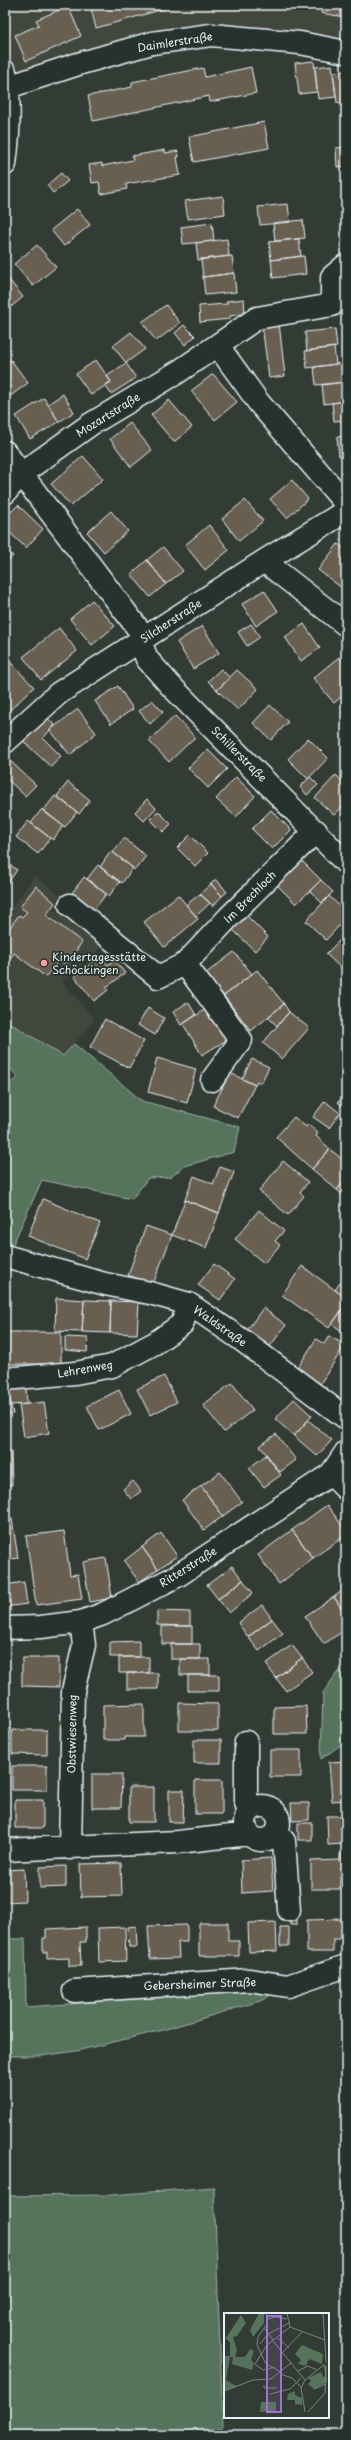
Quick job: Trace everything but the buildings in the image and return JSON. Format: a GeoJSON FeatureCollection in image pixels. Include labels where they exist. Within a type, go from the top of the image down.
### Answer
{"type":"FeatureCollection","features":[{"type":"Feature","properties":{"kind":"street","name":"Daimlerstraße"},"geometry":{"type":"LineString","coordinates":[[6,80],[78,64],[152,43],[211,35],[300,43],[346,52]]}},
{"type":"Feature","properties":{"kind":"street"},"geometry":{"type":"LineString","coordinates":[[5,164],[8,131],[6,80]]}},
{"type":"Feature","properties":{"kind":"street","name":"Mozartstraße"},"geometry":{"type":"LineString","coordinates":[[5,493],[22,474],[91,424],[218,346],[257,318],[332,305],[332,277],[346,265]]}},
{"type":"Feature","properties":{"kind":"street"},"geometry":{"type":"LineString","coordinates":[[218,346],[259,403],[346,504]]}},
{"type":"Feature","properties":{"kind":"street","name":"Schillerstraße"},"geometry":{"type":"LineString","coordinates":[[5,452],[138,633],[147,658],[170,685],[346,863]]}},
{"type":"Feature","properties":{"kind":"street","name":"Silcherstraße"},"geometry":{"type":"LineString","coordinates":[[5,742],[59,693],[138,633],[346,512]]}},
{"type":"Feature","properties":{"kind":"street"},"geometry":{"type":"LineString","coordinates":[[264,561],[346,625]]}},
{"type":"Feature","properties":{"kind":"street","name":"Im Brechloch"},"geometry":{"type":"LineString","coordinates":[[70,905],[158,976],[186,964],[229,916],[316,831]]}},
{"type":"Feature","properties":{"kind":"street"},"geometry":{"type":"LineString","coordinates":[[186,964],[241,1040],[212,1080]]}},
{"type":"Feature","properties":{"kind":"street","name":"Waldstraße"},"geometry":{"type":"LineString","coordinates":[[5,1256],[105,1284],[150,1293],[189,1304],[239,1338],[346,1418]]}},
{"type":"Feature","properties":{"kind":"street","name":"Lehrenweg"},"geometry":{"type":"LineString","coordinates":[[5,1379],[75,1373],[112,1366],[155,1343],[182,1324],[189,1304]]}},
{"type":"Feature","properties":{"kind":"street","name":"Ritterstraße"},"geometry":{"type":"LineString","coordinates":[[5,1628],[41,1627],[81,1622],[103,1614],[177,1576],[331,1474],[346,1452]]}},
{"type":"Feature","properties":{"kind":"street"},"geometry":{"type":"LineString","coordinates":[[331,1474],[346,1489]]}},
{"type":"Feature","properties":{"kind":"street","name":"Obstwiesenweg"},"geometry":{"type":"LineString","coordinates":[[70,1848],[73,1691],[84,1645],[81,1622]]}},
{"type":"Feature","properties":{"kind":"street"},"geometry":{"type":"LineString","coordinates":[[246,1742],[246,1803],[252,1809]]}},
{"type":"Feature","properties":{"kind":"street"},"geometry":{"type":"LineString","coordinates":[[262,1806],[276,1812],[279,1822],[276,1832],[263,1840],[249,1834],[246,1829],[246,1818],[252,1809],[262,1806]]}},
{"type":"Feature","properties":{"kind":"street"},"geometry":{"type":"LineString","coordinates":[[276,1832],[284,1841],[289,1910]]}},
{"type":"Feature","properties":{"kind":"street"},"geometry":{"type":"LineString","coordinates":[[5,1850],[178,1842],[249,1834]]}},
{"type":"Feature","properties":{"kind":"street","name":"Gebersheimer Straße"},"geometry":{"type":"LineString","coordinates":[[74,1991],[250,1980],[288,1986],[346,1966]]}},
{"type":"Feature","properties":{"kind":"shaded area"},"geometry":{"type":"Polygon","coordinates":[[[5,5],[346,5],[346,52],[211,35],[37,77],[5,73],[5,5]]]}},
{"type":"Feature","properties":{"kind":"shaded area","name":"Kindertagesstätte Schöckingen"},"geometry":{"type":"Polygon","coordinates":[[[35,875],[60,896],[51,908],[103,946],[62,981],[95,1020],[63,1056],[5,1020],[5,918],[35,875]]]}},
{"type":"Feature","properties":{"kind":"green space"},"geometry":{"type":"Polygon","coordinates":[[[5,1020],[63,1056],[74,1044],[142,1101],[240,1127],[234,1152],[184,1166],[171,1177],[148,1178],[132,1199],[42,1180],[12,1246],[5,1242],[5,1086],[18,1078],[5,1061],[5,1020]]]}},
{"type":"Feature","properties":{"kind":"green space"},"geometry":{"type":"Polygon","coordinates":[[[346,1667],[346,1741],[321,1759],[323,1693],[337,1673],[346,1667]]]}},
{"type":"Feature","properties":{"kind":"green space"},"geometry":{"type":"Polygon","coordinates":[[[5,1939],[25,1939],[26,2007],[270,1989],[288,1986],[260,2001],[163,2030],[76,2051],[41,2056],[5,2056],[5,1939]]]}},
{"type":"Feature","properties":{"kind":"green space"},"geometry":{"type":"Polygon","coordinates":[[[214,2187],[223,2428],[144,2435],[5,2435],[5,2196],[111,2195],[214,2187]]]}},
{"type":"Feature","properties":{"kind":"place","name":"Kindertagesstätte Schöckingen"},"geometry":{"type":"Point","coordinates":[44,963]}}]}
